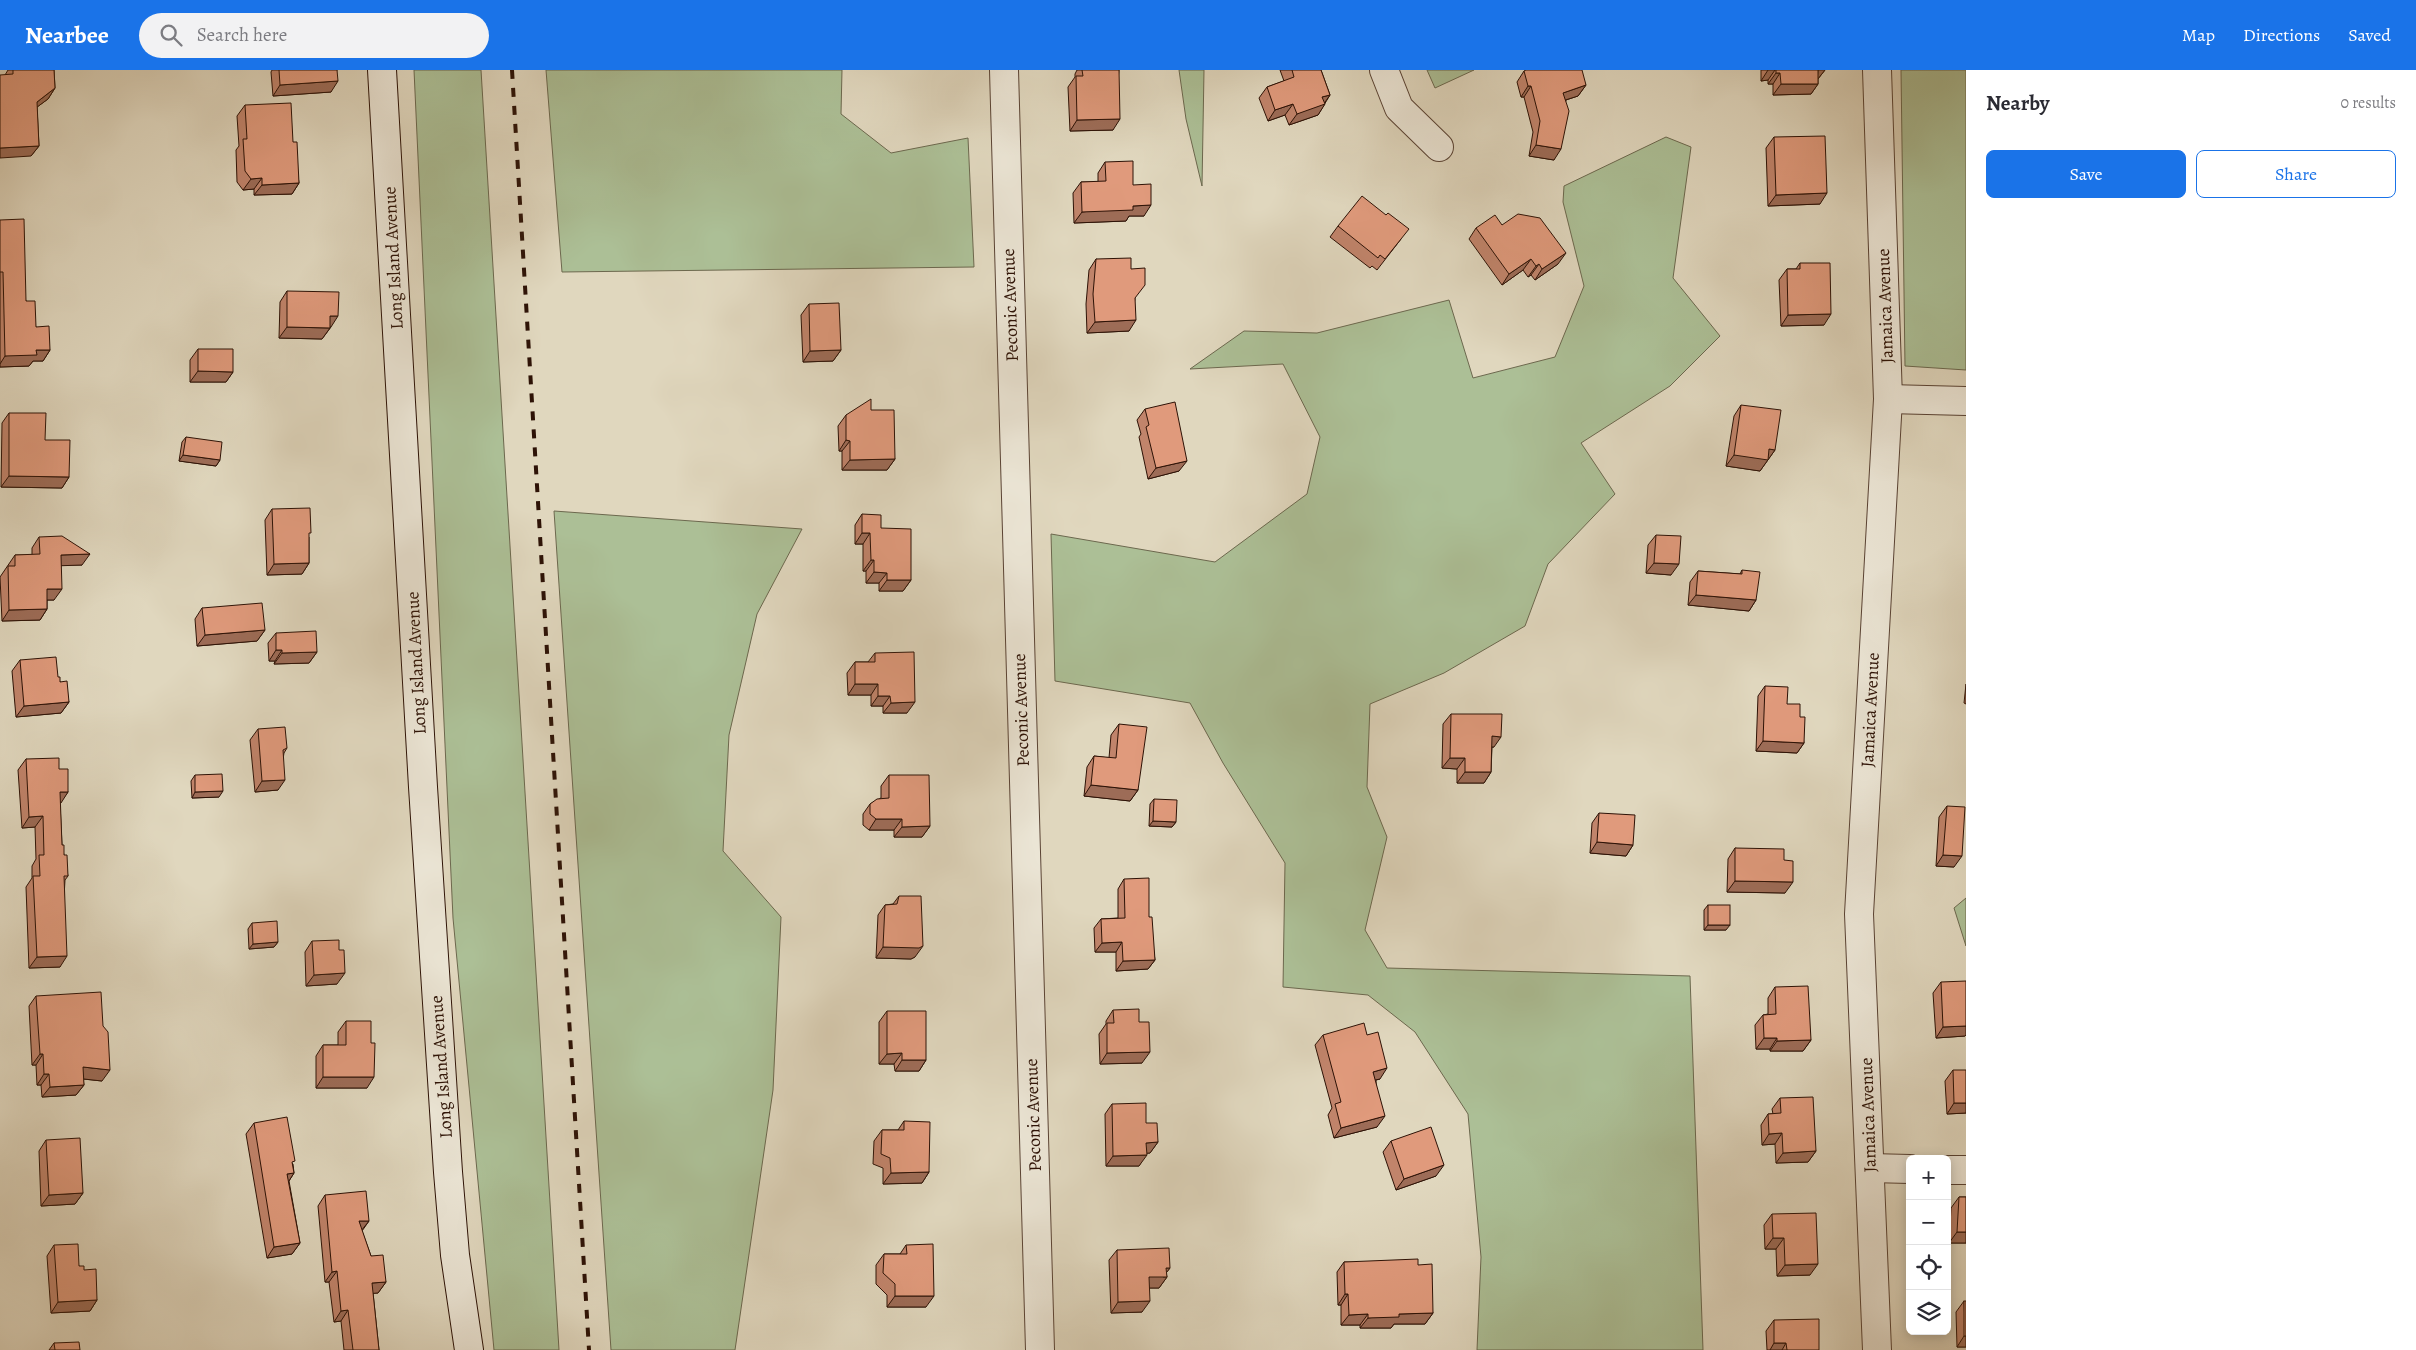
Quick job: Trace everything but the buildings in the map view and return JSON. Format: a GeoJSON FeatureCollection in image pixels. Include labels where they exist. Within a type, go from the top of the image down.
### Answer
{"type":"FeatureCollection","features":[{"type":"Feature","properties":{"kind":"street","name":"Long Island Avenue"},"geometry":{"type":"LineString","coordinates":[[382,70],[423,787],[455,1255],[469,1350]]}},
{"type":"Feature","properties":{"kind":"street","name":"Peconic Avenue"},"geometry":{"type":"LineString","coordinates":[[1004,70],[1040,1350]]}},
{"type":"Feature","properties":{"kind":"street"},"geometry":{"type":"LineString","coordinates":[[1384,70],[1399,108],[1439,147]]}},
{"type":"Feature","properties":{"kind":"street","name":"Jamaica Avenue"},"geometry":{"type":"LineString","coordinates":[[1877,70],[1888,399],[1859,914],[1877,1350]]}},
{"type":"Feature","properties":{"kind":"street"},"geometry":{"type":"LineString","coordinates":[[1888,399],[1966,400]]}},
{"type":"Feature","properties":{"kind":"street"},"geometry":{"type":"LineString","coordinates":[[1870,1168],[1906,1169]]}},
{"type":"Feature","properties":{"kind":"street"},"geometry":{"type":"LineString","coordinates":[[1951,1170],[1966,1170]]}},
{"type":"Feature","properties":{"kind":"street","name":"Long Island Avenue"},"geometry":{"type":"LineString","coordinates":[[454,1350],[455,1255]]}},
{"type":"Feature","properties":{"kind":"green space"},"geometry":{"type":"Polygon","coordinates":[[[414,70],[481,70],[559,1350],[494,1350],[453,918],[414,70]]]}},
{"type":"Feature","properties":{"kind":"green space"},"geometry":{"type":"Polygon","coordinates":[[[546,70],[842,70],[841,114],[891,153],[968,138],[974,267],[562,272],[546,70]]]}},
{"type":"Feature","properties":{"kind":"green space"},"geometry":{"type":"Polygon","coordinates":[[[1179,70],[1204,70],[1202,186],[1186,119],[1179,70]]]}},
{"type":"Feature","properties":{"kind":"green space"},"geometry":{"type":"Polygon","coordinates":[[[1427,70],[1474,70],[1435,88],[1427,70]]]}},
{"type":"Feature","properties":{"kind":"green space"},"geometry":{"type":"Polygon","coordinates":[[[1901,70],[1966,70],[1966,370],[1905,366],[1901,70]]]}},
{"type":"Feature","properties":{"kind":"green space"},"geometry":{"type":"Polygon","coordinates":[[[1666,137],[1691,147],[1673,278],[1720,336],[1670,386],[1581,443],[1615,494],[1548,564],[1525,626],[1444,673],[1370,704],[1367,787],[1387,837],[1365,930],[1387,968],[1690,976],[1703,1350],[1477,1350],[1481,1257],[1468,1114],[1415,1032],[1368,995],[1283,987],[1285,863],[1223,763],[1190,703],[1055,681],[1051,534],[1215,562],[1307,494],[1320,437],[1283,364],[1190,369],[1244,331],[1317,333],[1449,300],[1473,378],[1555,357],[1584,286],[1563,202],[1564,186],[1666,137]]]}},
{"type":"Feature","properties":{"kind":"green space"},"geometry":{"type":"Polygon","coordinates":[[[554,511],[802,529],[757,614],[729,735],[723,851],[781,917],[773,1090],[735,1350],[611,1350],[554,511]]]}},
{"type":"Feature","properties":{"kind":"green space"},"geometry":{"type":"Polygon","coordinates":[[[1966,898],[1966,946],[1954,908],[1966,898]]]}},
{"type":"Feature","properties":{"kind":"railway"},"geometry":{"type":"LineString","coordinates":[[512,70],[589,1350]]}}]}
